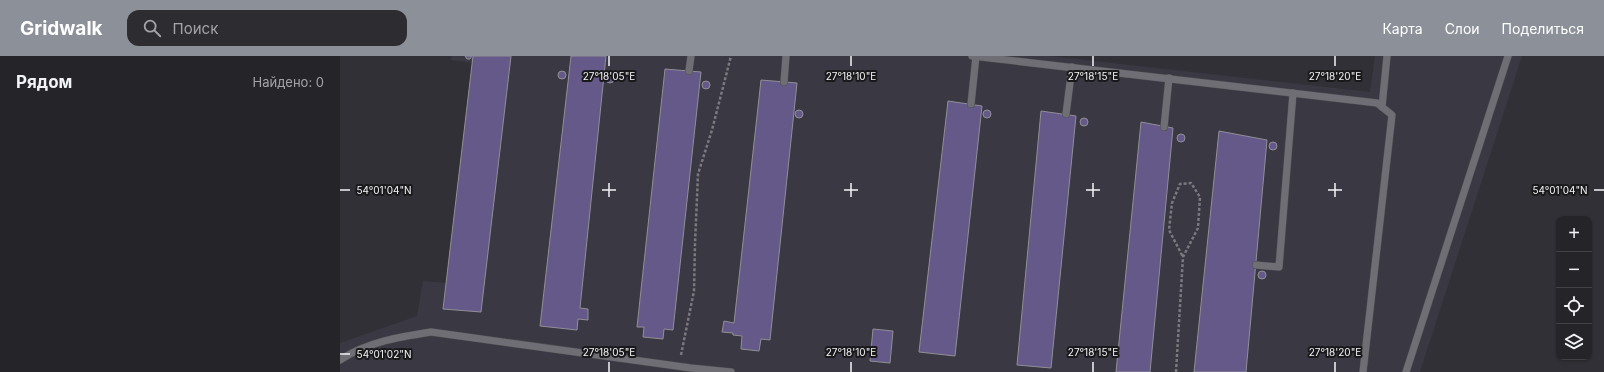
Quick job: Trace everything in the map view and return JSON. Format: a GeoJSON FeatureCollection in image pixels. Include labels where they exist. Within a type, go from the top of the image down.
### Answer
{"type":"FeatureCollection","features":[{"type":"Feature","properties":{"kind":"lane"},"geometry":{"type":"LineString","coordinates":[[689,71],[691,56]]}},
{"type":"Feature","properties":{"kind":"lane"},"geometry":{"type":"LineString","coordinates":[[784,82],[786,56]]}},
{"type":"Feature","properties":{"kind":"lane"},"geometry":{"type":"LineString","coordinates":[[972,56],[1377,103],[1392,115],[1363,372]]}},
{"type":"Feature","properties":{"kind":"lane"},"geometry":{"type":"LineString","coordinates":[[971,104],[976,56]]}},
{"type":"Feature","properties":{"kind":"lane"},"geometry":{"type":"LineString","coordinates":[[1382,107],[1387,56]]}},
{"type":"Feature","properties":{"kind":"lane"},"geometry":{"type":"LineString","coordinates":[[1406,372],[1508,56]]}},
{"type":"Feature","properties":{"kind":"lane"},"geometry":{"type":"LineString","coordinates":[[1066,114],[1072,67]]}},
{"type":"Feature","properties":{"kind":"lane"},"geometry":{"type":"LineString","coordinates":[[1164,127],[1170,78]]}},
{"type":"Feature","properties":{"kind":"lane"},"geometry":{"type":"LineString","coordinates":[[1256,264],[1279,268],[1293,93]]}},
{"type":"Feature","properties":{"kind":"lane"},"geometry":{"type":"LineString","coordinates":[[340,360],[370,345],[401,336],[431,332],[678,366],[691,370],[731,372]]}},
{"type":"Feature","properties":{"kind":"path"},"geometry":{"type":"LineString","coordinates":[[678,366],[694,292],[694,244],[698,174],[712,130],[731,56]]}},
{"type":"Feature","properties":{"kind":"path"},"geometry":{"type":"LineString","coordinates":[[1176,372],[1183,257],[1198,228],[1200,197],[1191,183],[1180,184],[1172,203],[1169,230],[1183,257]]}},
{"type":"Feature","properties":{"kind":"shaded area"},"geometry":{"type":"Polygon","coordinates":[[[452,56],[1050,56],[1370,92],[1375,56],[1522,56],[1420,372],[340,372],[340,343],[417,316],[423,281],[446,283],[472,63],[451,60],[452,56]]]}},
{"type":"Feature","properties":{"kind":"building"},"geometry":{"type":"Polygon","coordinates":[[[465,56],[472,56],[470,59],[467,59],[465,56]]]}},
{"type":"Feature","properties":{"kind":"building"},"geometry":{"type":"Polygon","coordinates":[[[473,56],[511,56],[481,312],[443,309],[473,56]]]}},
{"type":"Feature","properties":{"kind":"building"},"geometry":{"type":"Polygon","coordinates":[[[571,56],[606,56],[580,308],[588,309],[588,320],[578,319],[577,330],[540,326],[571,56]]]}},
{"type":"Feature","properties":{"kind":"building"},"geometry":{"type":"Polygon","coordinates":[[[665,69],[701,72],[673,330],[664,329],[663,339],[643,337],[644,327],[637,327],[665,69]]]}},
{"type":"Feature","properties":{"kind":"building"},"geometry":{"type":"Polygon","coordinates":[[[560,71],[564,71],[566,75],[564,79],[560,79],[558,77],[558,73],[560,71]]]}},
{"type":"Feature","properties":{"kind":"building"},"geometry":{"type":"Polygon","coordinates":[[[608,75],[612,75],[614,79],[612,83],[608,83],[606,81],[606,77],[608,75]]]}},
{"type":"Feature","properties":{"kind":"building"},"geometry":{"type":"Polygon","coordinates":[[[761,80],[797,83],[770,340],[761,339],[759,351],[741,349],[742,336],[722,332],[724,321],[734,323],[761,80]]]}},
{"type":"Feature","properties":{"kind":"building"},"geometry":{"type":"Polygon","coordinates":[[[704,81],[708,81],[710,85],[708,89],[704,89],[702,87],[702,83],[704,81]]]}},
{"type":"Feature","properties":{"kind":"building"},"geometry":{"type":"Polygon","coordinates":[[[948,101],[982,106],[955,356],[919,352],[948,101]]]}},
{"type":"Feature","properties":{"kind":"building"},"geometry":{"type":"Polygon","coordinates":[[[797,110],[801,110],[803,114],[801,118],[797,118],[795,116],[795,112],[797,110]]]}},
{"type":"Feature","properties":{"kind":"building"},"geometry":{"type":"Polygon","coordinates":[[[985,110],[989,110],[991,114],[989,118],[985,118],[983,116],[983,112],[985,110]]]}},
{"type":"Feature","properties":{"kind":"building"},"geometry":{"type":"Polygon","coordinates":[[[1041,111],[1076,116],[1051,368],[1017,365],[1041,111]]]}},
{"type":"Feature","properties":{"kind":"building"},"geometry":{"type":"Polygon","coordinates":[[[1082,118],[1086,118],[1088,122],[1086,126],[1082,126],[1080,124],[1080,120],[1082,118]]]}},
{"type":"Feature","properties":{"kind":"building"},"geometry":{"type":"Polygon","coordinates":[[[1141,122],[1173,128],[1150,372],[1116,372],[1141,122]]]}},
{"type":"Feature","properties":{"kind":"building"},"geometry":{"type":"Polygon","coordinates":[[[1219,131],[1267,140],[1246,372],[1194,372],[1219,131]]]}},
{"type":"Feature","properties":{"kind":"building"},"geometry":{"type":"Polygon","coordinates":[[[1179,134],[1183,134],[1185,138],[1183,142],[1179,142],[1177,140],[1177,136],[1179,134]]]}},
{"type":"Feature","properties":{"kind":"building"},"geometry":{"type":"Polygon","coordinates":[[[1271,142],[1275,142],[1277,146],[1275,150],[1271,150],[1269,148],[1269,144],[1271,142]]]}},
{"type":"Feature","properties":{"kind":"building"},"geometry":{"type":"Polygon","coordinates":[[[1260,271],[1264,271],[1266,275],[1264,279],[1260,279],[1258,277],[1258,273],[1260,271]]]}},
{"type":"Feature","properties":{"kind":"building"},"geometry":{"type":"Polygon","coordinates":[[[873,329],[893,331],[890,363],[870,361],[873,329]]]}}]}
